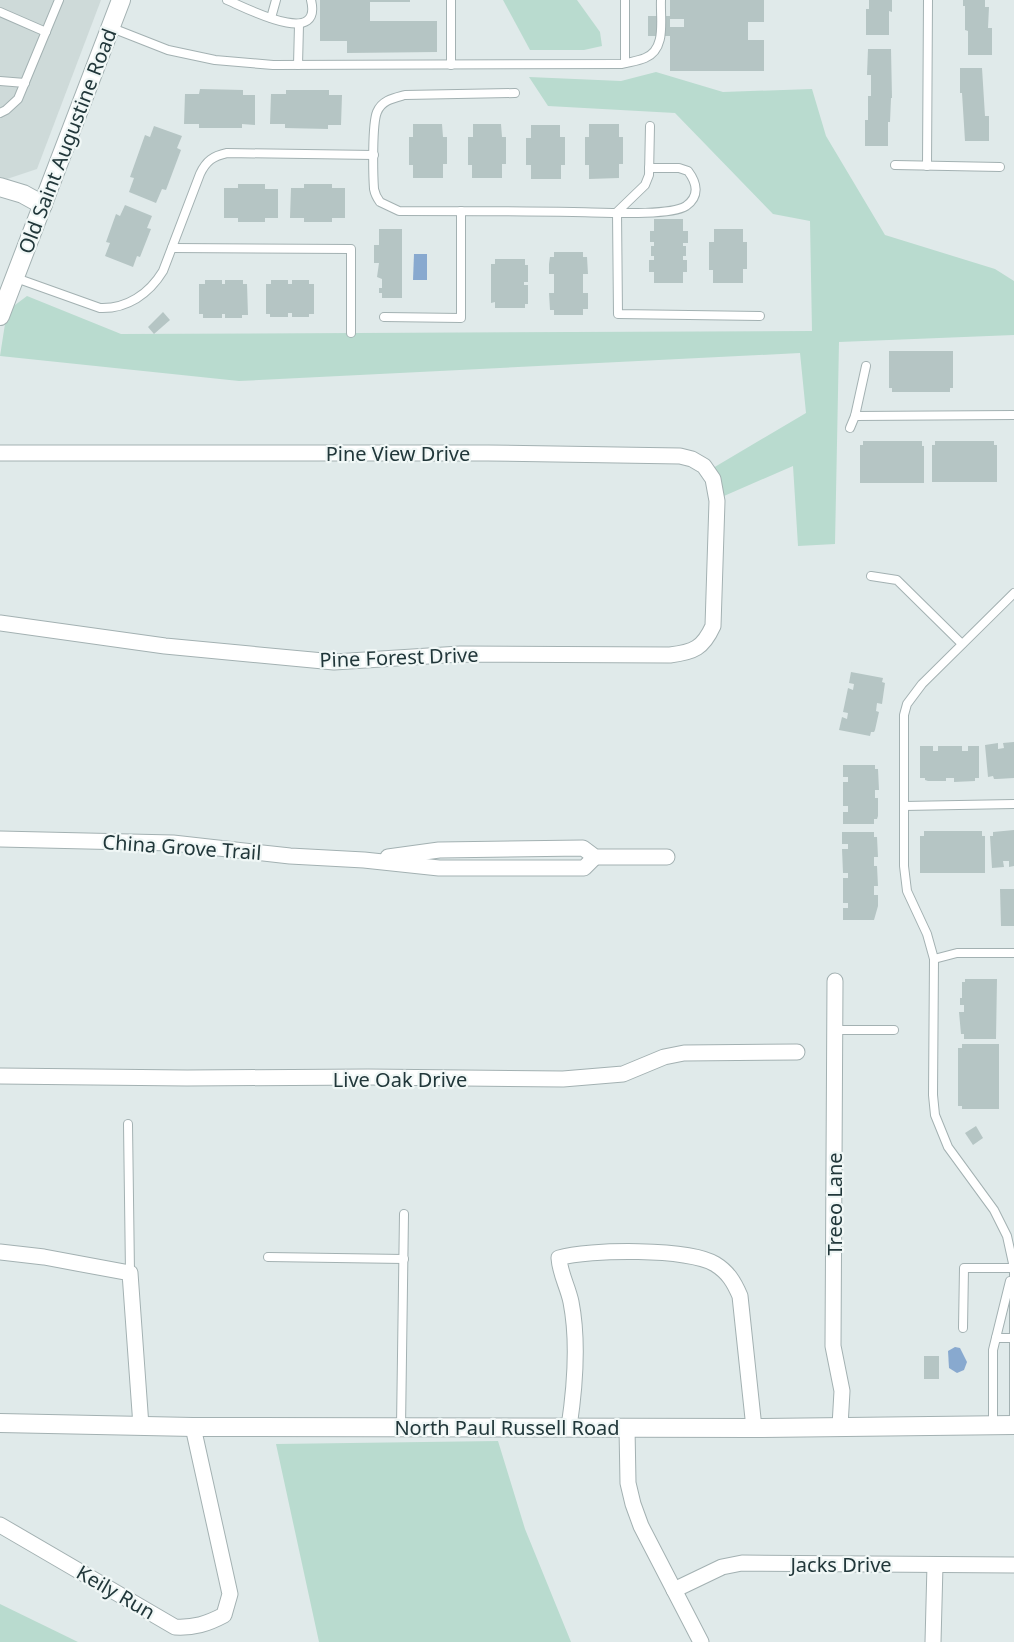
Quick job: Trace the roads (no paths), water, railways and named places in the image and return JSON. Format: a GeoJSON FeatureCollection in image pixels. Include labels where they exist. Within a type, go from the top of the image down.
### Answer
{"type":"FeatureCollection","features":[{"type":"Feature","properties":{"kind":"street","name":"Old Saint Augustine Road"},"geometry":{"type":"LineString","coordinates":[[0,316],[121,0]]}},
{"type":"Feature","properties":{"kind":"street"},"geometry":{"type":"LineString","coordinates":[[0,186],[23,194],[43,205]]}},
{"type":"Feature","properties":{"kind":"street","name":"Pine View Drive"},"geometry":{"type":"LineString","coordinates":[[0,453],[488,453],[680,456],[705,466],[713,479],[717,501],[716,552]]}},
{"type":"Feature","properties":{"kind":"street","name":"Pine Forest Drive"},"geometry":{"type":"LineString","coordinates":[[0,623],[165,646],[334,662],[460,654],[670,655],[701,646],[713,626],[716,552]]}},
{"type":"Feature","properties":{"kind":"street","name":"China Grove Trail"},"geometry":{"type":"LineString","coordinates":[[0,839],[173,843],[290,856],[364,860],[439,868],[584,868],[595,857],[667,857]]}},
{"type":"Feature","properties":{"kind":"street","name":"Treeo Lane"},"geometry":{"type":"LineString","coordinates":[[835,981],[833,1346],[842,1391],[840,1426]]}},
{"type":"Feature","properties":{"kind":"street","name":"Live Oak Drive"},"geometry":{"type":"LineString","coordinates":[[0,1076],[563,1079],[623,1074],[664,1057],[684,1053],[797,1052]]}},
{"type":"Feature","properties":{"kind":"street"},"geometry":{"type":"LineString","coordinates":[[0,1252],[44,1257],[130,1273],[141,1426]]}},
{"type":"Feature","properties":{"kind":"street"},"geometry":{"type":"LineString","coordinates":[[569,1427],[575,1364],[575,1329],[571,1300],[560,1271],[559,1258],[572,1254],[618,1252],[691,1256],[713,1263],[732,1278],[740,1296],[754,1428]]}},
{"type":"Feature","properties":{"kind":"street","name":"North Paul Russell Road"},"geometry":{"type":"LineString","coordinates":[[0,1423],[193,1427],[627,1428],[1014,1425]]}},
{"type":"Feature","properties":{"kind":"street","name":"Keily Run"},"geometry":{"type":"LineString","coordinates":[[0,1525],[175,1627],[191,1628],[207,1624],[224,1615],[230,1594],[193,1427]]}},
{"type":"Feature","properties":{"kind":"street"},"geometry":{"type":"LineString","coordinates":[[627,1428],[628,1483],[633,1504],[641,1526],[701,1642]]}},
{"type":"Feature","properties":{"kind":"street","name":"Jacks Drive"},"geometry":{"type":"LineString","coordinates":[[674,1590],[722,1567],[742,1563],[1014,1565]]}},
{"type":"Feature","properties":{"kind":"street"},"geometry":{"type":"LineString","coordinates":[[933,1642],[935,1565]]}},
{"type":"Feature","properties":{"kind":"lane"},"geometry":{"type":"LineString","coordinates":[[0,113],[18,99],[59,0]]}},
{"type":"Feature","properties":{"kind":"lane"},"geometry":{"type":"LineString","coordinates":[[227,0],[282,22],[299,25],[311,14],[311,0]]}},
{"type":"Feature","properties":{"kind":"lane"},"geometry":{"type":"LineString","coordinates":[[271,18],[276,0]]}},
{"type":"Feature","properties":{"kind":"lane"},"geometry":{"type":"LineString","coordinates":[[451,0],[451,65]]}},
{"type":"Feature","properties":{"kind":"lane"},"geometry":{"type":"LineString","coordinates":[[625,63],[626,0]]}},
{"type":"Feature","properties":{"kind":"lane"},"geometry":{"type":"LineString","coordinates":[[110,28],[168,50],[215,60],[298,65],[597,65],[625,63],[647,57],[655,51],[660,43],[661,0]]}},
{"type":"Feature","properties":{"kind":"lane"},"geometry":{"type":"LineString","coordinates":[[927,166],[928,0]]}},
{"type":"Feature","properties":{"kind":"lane"},"geometry":{"type":"LineString","coordinates":[[0,12],[46,32]]}},
{"type":"Feature","properties":{"kind":"lane"},"geometry":{"type":"LineString","coordinates":[[298,65],[299,25]]}},
{"type":"Feature","properties":{"kind":"lane"},"geometry":{"type":"LineString","coordinates":[[0,81],[25,83]]}},
{"type":"Feature","properties":{"kind":"lane"},"geometry":{"type":"LineString","coordinates":[[515,93],[405,95],[384,102],[378,110],[375,122],[374,191],[380,202],[386,207],[399,210],[616,212],[671,211],[687,206],[693,199],[697,191],[696,182],[688,171],[679,168],[649,168]]}},
{"type":"Feature","properties":{"kind":"lane"},"geometry":{"type":"LineString","coordinates":[[650,126],[649,175],[645,184],[616,212],[618,314],[760,316]]}},
{"type":"Feature","properties":{"kind":"lane"},"geometry":{"type":"LineString","coordinates":[[15,277],[90,305],[113,309],[124,305],[155,284],[200,174],[205,164],[215,156],[227,153],[374,155]]}},
{"type":"Feature","properties":{"kind":"lane"},"geometry":{"type":"LineString","coordinates":[[894,165],[1000,167]]}},
{"type":"Feature","properties":{"kind":"lane"},"geometry":{"type":"LineString","coordinates":[[384,317],[460,318],[460,211]]}},
{"type":"Feature","properties":{"kind":"lane"},"geometry":{"type":"LineString","coordinates":[[171,248],[351,249],[351,333]]}},
{"type":"Feature","properties":{"kind":"lane"},"geometry":{"type":"LineString","coordinates":[[850,428],[855,416],[866,366]]}},
{"type":"Feature","properties":{"kind":"lane"},"geometry":{"type":"LineString","coordinates":[[855,416],[1014,415]]}},
{"type":"Feature","properties":{"kind":"lane"},"geometry":{"type":"LineString","coordinates":[[871,576],[897,580],[962,644]]}},
{"type":"Feature","properties":{"kind":"lane"},"geometry":{"type":"LineString","coordinates":[[1014,593],[922,684],[908,704],[904,715],[904,866],[907,891],[927,934],[934,959],[933,1095],[935,1115],[948,1147],[994,1209],[1007,1236],[1014,1268],[1014,1425]]}},
{"type":"Feature","properties":{"kind":"lane"},"geometry":{"type":"LineString","coordinates":[[904,806],[1014,804]]}},
{"type":"Feature","properties":{"kind":"lane"},"geometry":{"type":"LineString","coordinates":[[934,959],[957,953],[1014,953]]}},
{"type":"Feature","properties":{"kind":"lane"},"geometry":{"type":"LineString","coordinates":[[834,1030],[894,1030]]}},
{"type":"Feature","properties":{"kind":"lane"},"geometry":{"type":"LineString","coordinates":[[128,1124],[130,1273]]}},
{"type":"Feature","properties":{"kind":"lane"},"geometry":{"type":"LineString","coordinates":[[401,1427],[404,1214]]}},
{"type":"Feature","properties":{"kind":"lane"},"geometry":{"type":"LineString","coordinates":[[268,1257],[404,1258]]}},
{"type":"Feature","properties":{"kind":"lane"},"geometry":{"type":"LineString","coordinates":[[963,1328],[964,1268],[1014,1268]]}},
{"type":"Feature","properties":{"kind":"lane"},"geometry":{"type":"LineString","coordinates":[[993,1425],[993,1350],[1014,1268]]}},
{"type":"Feature","properties":{"kind":"lane"},"geometry":{"type":"LineString","coordinates":[[996,1338],[1014,1338]]}},
{"type":"Feature","properties":{"kind":"water"},"geometry":{"type":"Polygon","coordinates":[[[414,254],[427,254],[427,280],[413,280],[414,254]]]}},
{"type":"Feature","properties":{"kind":"water"},"geometry":{"type":"Polygon","coordinates":[[[955,1347],[960,1348],[967,1362],[964,1370],[957,1373],[949,1368],[948,1351],[955,1347]]]}}]}
